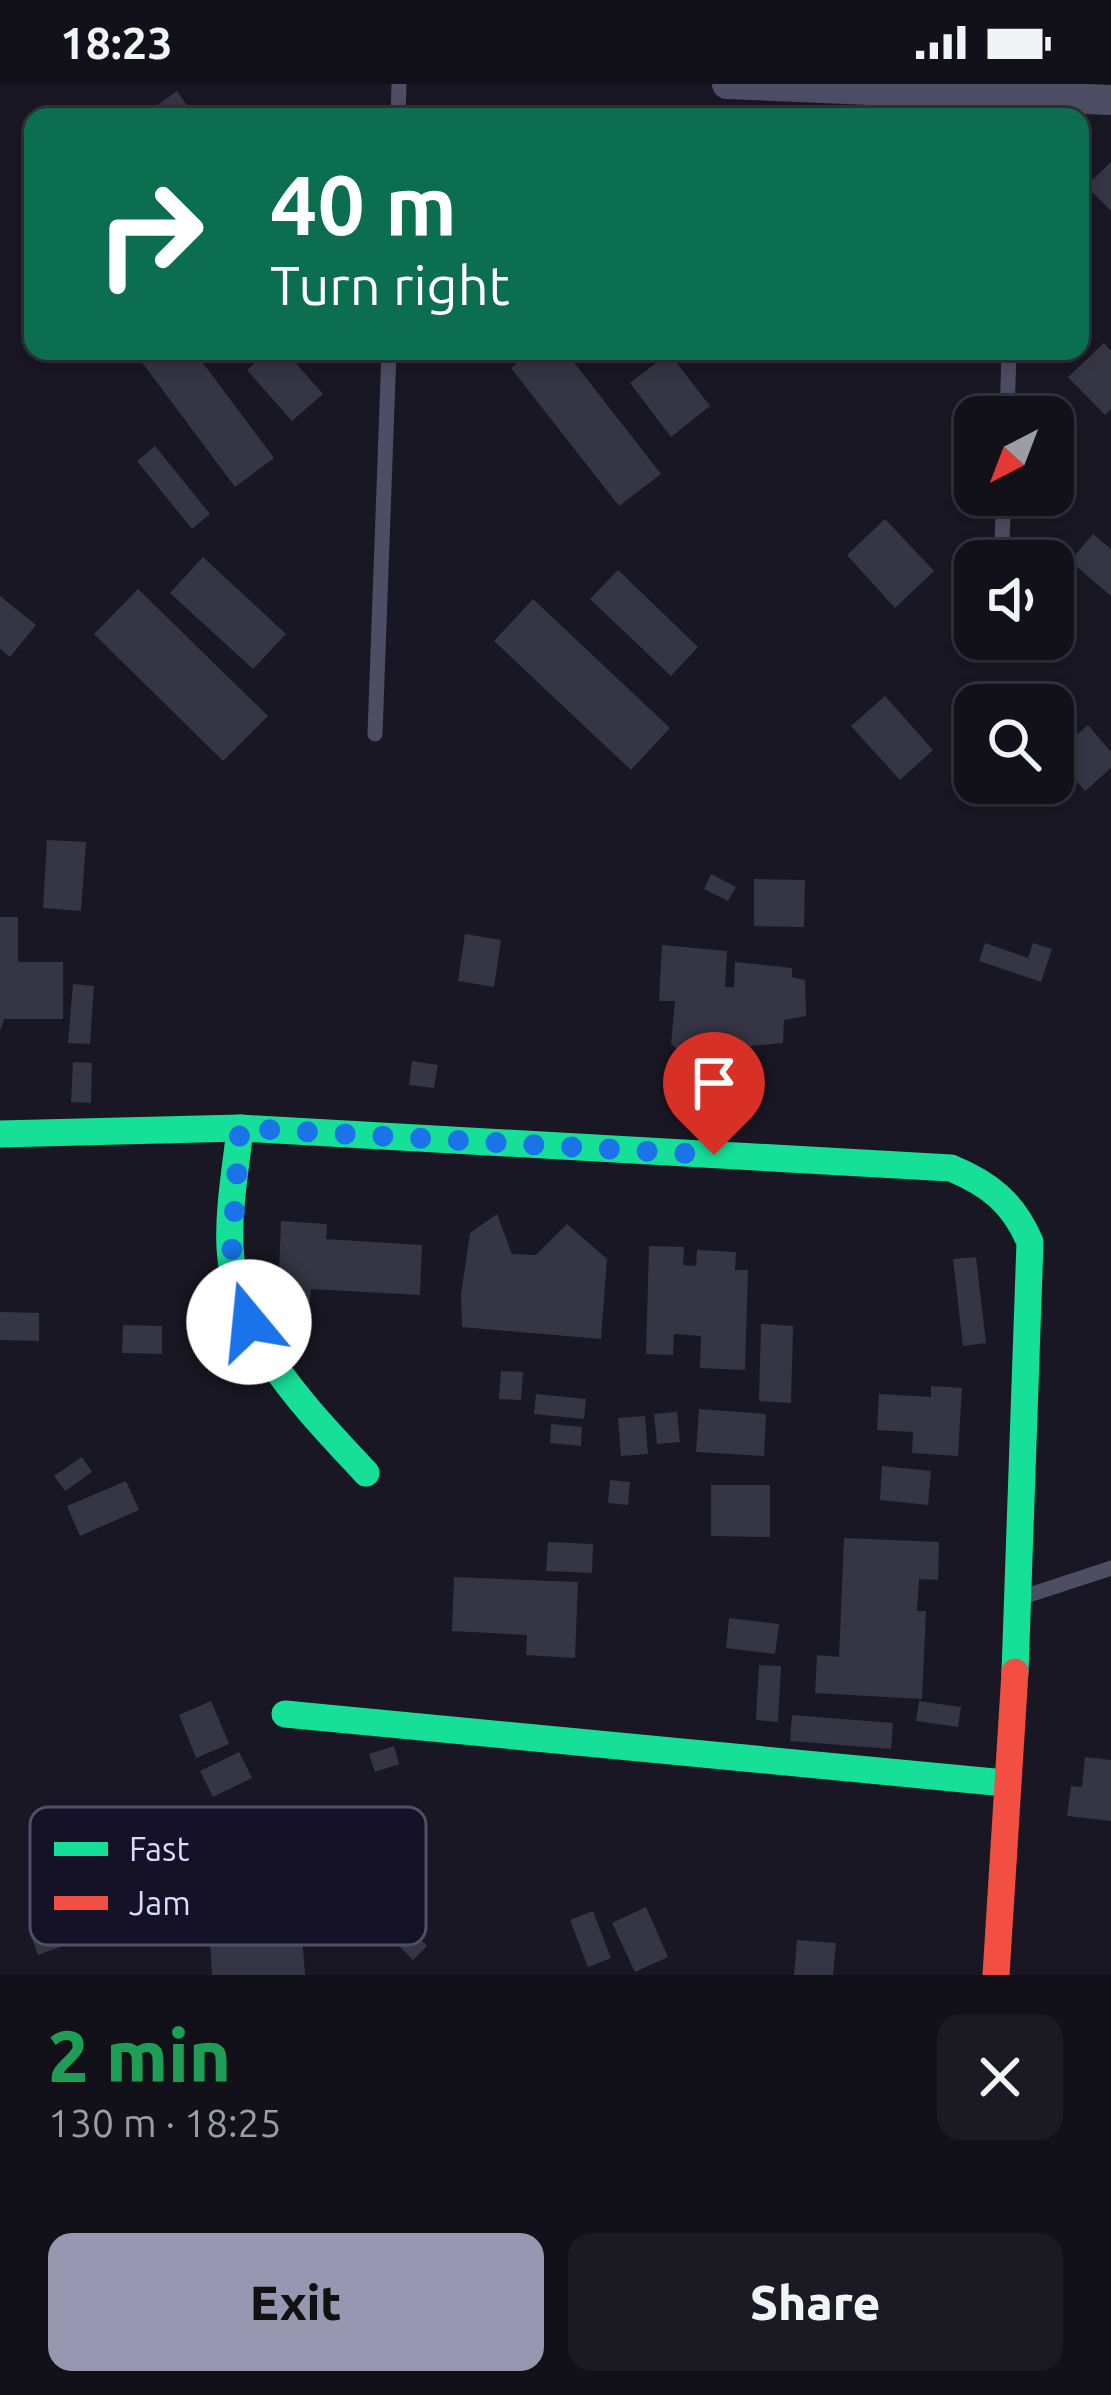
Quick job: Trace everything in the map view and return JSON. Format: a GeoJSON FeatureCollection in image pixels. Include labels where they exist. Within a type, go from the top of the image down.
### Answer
{"type":"FeatureCollection","features":[{"type":"Feature","properties":{"kind":"street"},"geometry":{"type":"LineString","coordinates":[[727,84],[1019,108],[1111,100]]}},
{"type":"Feature","properties":{"kind":"street"},"geometry":{"type":"LineString","coordinates":[[240,1128],[231,1265],[249,1322],[302,1404],[366,1473]]}},
{"type":"Feature","properties":{"kind":"street"},"geometry":{"type":"LineString","coordinates":[[0,1134],[240,1128],[952,1168],[993,1184],[1017,1208],[1030,1242],[1020,1598],[996,1975]]}},
{"type":"Feature","properties":{"kind":"street"},"geometry":{"type":"LineString","coordinates":[[285,1714],[1005,1783]]}},
{"type":"Feature","properties":{"kind":"lane"},"geometry":{"type":"LineString","coordinates":[[375,734],[389,360]]}},
{"type":"Feature","properties":{"kind":"lane"},"geometry":{"type":"LineString","coordinates":[[1008,396],[1010,360]]}},
{"type":"Feature","properties":{"kind":"lane"},"geometry":{"type":"LineString","coordinates":[[1020,1598],[1111,1568]]}},
{"type":"Feature","properties":{"kind":"building"},"geometry":{"type":"Polygon","coordinates":[[[177,91],[189,108],[153,108],[177,91]]]}},
{"type":"Feature","properties":{"kind":"building"},"geometry":{"type":"Polygon","coordinates":[[[1111,162],[1111,211],[1089,189],[1089,183],[1111,162]]]}},
{"type":"Feature","properties":{"kind":"building"},"geometry":{"type":"Polygon","coordinates":[[[1104,343],[1111,351],[1111,409],[1105,415],[1068,377],[1104,343]]]}},
{"type":"Feature","properties":{"kind":"building"},"geometry":{"type":"Polygon","coordinates":[[[140,360],[201,360],[274,458],[235,487],[140,360]]]}},
{"type":"Feature","properties":{"kind":"building"},"geometry":{"type":"Polygon","coordinates":[[[259,360],[293,360],[323,394],[292,421],[247,370],[259,360]]]}},
{"type":"Feature","properties":{"kind":"building"},"geometry":{"type":"Polygon","coordinates":[[[521,360],[572,360],[661,474],[619,506],[511,368],[521,360]]]}},
{"type":"Feature","properties":{"kind":"building"},"geometry":{"type":"Polygon","coordinates":[[[660,360],[674,360],[710,406],[671,437],[630,383],[660,360]]]}},
{"type":"Feature","properties":{"kind":"building"},"geometry":{"type":"Polygon","coordinates":[[[155,446],[210,514],[192,529],[137,461],[155,446]]]}},
{"type":"Feature","properties":{"kind":"building"},"geometry":{"type":"Polygon","coordinates":[[[885,519],[934,571],[895,608],[847,555],[885,519]]]}},
{"type":"Feature","properties":{"kind":"building"},"geometry":{"type":"Polygon","coordinates":[[[1093,534],[1111,549],[1111,596],[1074,564],[1074,556],[1093,534]]]}},
{"type":"Feature","properties":{"kind":"building"},"geometry":{"type":"Polygon","coordinates":[[[203,557],[286,634],[253,669],[170,593],[203,557]]]}},
{"type":"Feature","properties":{"kind":"building"},"geometry":{"type":"Polygon","coordinates":[[[618,570],[698,647],[671,676],[590,599],[618,570]]]}},
{"type":"Feature","properties":{"kind":"building"},"geometry":{"type":"Polygon","coordinates":[[[138,589],[268,716],[223,761],[94,634],[138,589]]]}},
{"type":"Feature","properties":{"kind":"building"},"geometry":{"type":"Polygon","coordinates":[[[0,596],[36,625],[10,657],[0,649],[0,596]]]}},
{"type":"Feature","properties":{"kind":"building"},"geometry":{"type":"Polygon","coordinates":[[[533,599],[670,728],[631,770],[494,641],[533,599]]]}},
{"type":"Feature","properties":{"kind":"building"},"geometry":{"type":"Polygon","coordinates":[[[885,696],[933,750],[900,780],[851,726],[885,696]]]}},
{"type":"Feature","properties":{"kind":"building"},"geometry":{"type":"Polygon","coordinates":[[[1088,725],[1111,752],[1111,768],[1085,791],[1074,778],[1074,737],[1088,725]]]}},
{"type":"Feature","properties":{"kind":"building"},"geometry":{"type":"Polygon","coordinates":[[[47,840],[86,842],[81,911],[43,908],[47,840]]]}},
{"type":"Feature","properties":{"kind":"building"},"geometry":{"type":"Polygon","coordinates":[[[711,874],[736,887],[728,901],[704,889],[711,874]]]}},
{"type":"Feature","properties":{"kind":"building"},"geometry":{"type":"Polygon","coordinates":[[[754,879],[805,880],[804,927],[754,926],[754,879]]]}},
{"type":"Feature","properties":{"kind":"building"},"geometry":{"type":"Polygon","coordinates":[[[0,917],[18,917],[18,962],[63,962],[63,1019],[4,1019],[0,1031],[0,917]]]}},
{"type":"Feature","properties":{"kind":"building"},"geometry":{"type":"Polygon","coordinates":[[[465,934],[501,940],[494,987],[458,981],[465,934]]]}},
{"type":"Feature","properties":{"kind":"building"},"geometry":{"type":"Polygon","coordinates":[[[985,943],[1028,958],[1033,943],[1052,949],[1041,982],[979,961],[985,943]]]}},
{"type":"Feature","properties":{"kind":"building"},"geometry":{"type":"Polygon","coordinates":[[[662,945],[727,951],[725,987],[734,987],[735,962],[792,968],[792,977],[805,980],[806,1016],[784,1020],[783,1043],[752,1046],[715,1080],[671,1044],[675,1001],[659,1001],[662,945]]]}},
{"type":"Feature","properties":{"kind":"building"},"geometry":{"type":"Polygon","coordinates":[[[73,984],[94,986],[90,1044],[68,1043],[73,984]]]}},
{"type":"Feature","properties":{"kind":"building"},"geometry":{"type":"Polygon","coordinates":[[[412,1061],[438,1065],[434,1088],[409,1085],[412,1061]]]}},
{"type":"Feature","properties":{"kind":"building"},"geometry":{"type":"Polygon","coordinates":[[[73,1062],[92,1063],[91,1103],[71,1102],[73,1062]]]}},
{"type":"Feature","properties":{"kind":"building"},"geometry":{"type":"Polygon","coordinates":[[[497,1214],[512,1254],[536,1255],[567,1224],[607,1259],[601,1339],[462,1327],[461,1294],[470,1233],[497,1214]]]}},
{"type":"Feature","properties":{"kind":"building"},"geometry":{"type":"Polygon","coordinates":[[[281,1221],[327,1224],[326,1239],[422,1245],[420,1295],[311,1289],[310,1302],[278,1300],[281,1221]]]}},
{"type":"Feature","properties":{"kind":"building"},"geometry":{"type":"Polygon","coordinates":[[[649,1246],[684,1247],[683,1265],[696,1266],[697,1250],[736,1252],[735,1270],[748,1270],[745,1370],[700,1368],[701,1336],[674,1334],[673,1355],[646,1354],[649,1246]]]}},
{"type":"Feature","properties":{"kind":"building"},"geometry":{"type":"Polygon","coordinates":[[[976,1257],[986,1343],[963,1346],[953,1259],[976,1257]]]}},
{"type":"Feature","properties":{"kind":"building"},"geometry":{"type":"Polygon","coordinates":[[[0,1312],[39,1313],[39,1341],[0,1340],[0,1312]]]}},
{"type":"Feature","properties":{"kind":"building"},"geometry":{"type":"Polygon","coordinates":[[[761,1324],[793,1326],[791,1403],[759,1401],[761,1324]]]}},
{"type":"Feature","properties":{"kind":"building"},"geometry":{"type":"Polygon","coordinates":[[[123,1325],[162,1326],[162,1354],[122,1353],[123,1325]]]}},
{"type":"Feature","properties":{"kind":"building"},"geometry":{"type":"Polygon","coordinates":[[[501,1371],[523,1372],[521,1400],[499,1399],[501,1371]]]}},
{"type":"Feature","properties":{"kind":"building"},"geometry":{"type":"Polygon","coordinates":[[[931,1386],[962,1388],[958,1456],[912,1453],[913,1432],[877,1430],[879,1394],[931,1397],[931,1386]]]}},
{"type":"Feature","properties":{"kind":"building"},"geometry":{"type":"Polygon","coordinates":[[[536,1394],[586,1399],[584,1419],[534,1414],[536,1394]]]}},
{"type":"Feature","properties":{"kind":"building"},"geometry":{"type":"Polygon","coordinates":[[[699,1409],[766,1414],[764,1456],[696,1452],[699,1409]]]}},
{"type":"Feature","properties":{"kind":"building"},"geometry":{"type":"Polygon","coordinates":[[[677,1412],[680,1442],[657,1444],[654,1414],[677,1412]]]}},
{"type":"Feature","properties":{"kind":"building"},"geometry":{"type":"Polygon","coordinates":[[[645,1416],[648,1454],[621,1456],[618,1418],[645,1416]]]}},
{"type":"Feature","properties":{"kind":"building"},"geometry":{"type":"Polygon","coordinates":[[[551,1424],[582,1427],[581,1446],[550,1443],[551,1424]]]}},
{"type":"Feature","properties":{"kind":"building"},"geometry":{"type":"Polygon","coordinates":[[[82,1457],[92,1472],[65,1491],[54,1476],[82,1457]]]}},
{"type":"Feature","properties":{"kind":"building"},"geometry":{"type":"Polygon","coordinates":[[[882,1466],[931,1471],[928,1505],[880,1500],[882,1466]]]}},
{"type":"Feature","properties":{"kind":"building"},"geometry":{"type":"Polygon","coordinates":[[[610,1480],[630,1482],[628,1505],[608,1503],[610,1480]]]}},
{"type":"Feature","properties":{"kind":"building"},"geometry":{"type":"Polygon","coordinates":[[[126,1481],[139,1510],[80,1536],[67,1506],[126,1481]]]}},
{"type":"Feature","properties":{"kind":"building"},"geometry":{"type":"Polygon","coordinates":[[[711,1485],[770,1485],[770,1537],[711,1536],[711,1485]]]}},
{"type":"Feature","properties":{"kind":"building"},"geometry":{"type":"Polygon","coordinates":[[[844,1538],[939,1542],[938,1580],[919,1579],[917,1611],[926,1611],[922,1699],[815,1693],[817,1655],[839,1657],[844,1538]]]}},
{"type":"Feature","properties":{"kind":"building"},"geometry":{"type":"Polygon","coordinates":[[[548,1542],[593,1544],[592,1573],[546,1571],[548,1542]]]}},
{"type":"Feature","properties":{"kind":"building"},"geometry":{"type":"Polygon","coordinates":[[[454,1577],[578,1582],[575,1658],[526,1655],[527,1635],[452,1631],[454,1577]]]}},
{"type":"Feature","properties":{"kind":"building"},"geometry":{"type":"Polygon","coordinates":[[[729,1618],[779,1624],[775,1654],[726,1648],[729,1618]]]}},
{"type":"Feature","properties":{"kind":"building"},"geometry":{"type":"Polygon","coordinates":[[[759,1665],[781,1666],[778,1722],[756,1720],[759,1665]]]}},
{"type":"Feature","properties":{"kind":"building"},"geometry":{"type":"Polygon","coordinates":[[[211,1701],[229,1744],[196,1758],[179,1715],[211,1701]]]}},
{"type":"Feature","properties":{"kind":"building"},"geometry":{"type":"Polygon","coordinates":[[[919,1701],[961,1707],[958,1727],[916,1721],[919,1701]]]}},
{"type":"Feature","properties":{"kind":"building"},"geometry":{"type":"Polygon","coordinates":[[[792,1715],[893,1723],[891,1749],[790,1741],[792,1715]]]}},
{"type":"Feature","properties":{"kind":"building"},"geometry":{"type":"Polygon","coordinates":[[[394,1746],[399,1764],[375,1772],[369,1754],[394,1746]]]}},
{"type":"Feature","properties":{"kind":"building"},"geometry":{"type":"Polygon","coordinates":[[[239,1752],[252,1778],[213,1797],[200,1771],[239,1752]]]}},
{"type":"Feature","properties":{"kind":"building"},"geometry":{"type":"Polygon","coordinates":[[[1085,1757],[1111,1760],[1111,1821],[1067,1816],[1071,1786],[1082,1787],[1085,1757]]]}},
{"type":"Feature","properties":{"kind":"building"},"geometry":{"type":"Polygon","coordinates":[[[646,1907],[668,1957],[635,1972],[612,1923],[646,1907]]]}},
{"type":"Feature","properties":{"kind":"building"},"geometry":{"type":"Polygon","coordinates":[[[593,1911],[611,1958],[588,1967],[570,1920],[593,1911]]]}},
{"type":"Feature","properties":{"kind":"building"},"geometry":{"type":"Polygon","coordinates":[[[797,1940],[836,1943],[833,1975],[794,1975],[797,1940]]]}},
{"type":"Feature","properties":{"kind":"building"},"geometry":{"type":"Polygon","coordinates":[[[34,1945],[65,1945],[38,1955],[34,1945]]]}},
{"type":"Feature","properties":{"kind":"building"},"geometry":{"type":"Polygon","coordinates":[[[210,1945],[303,1945],[305,1975],[212,1975],[210,1945]]]}},
{"type":"Feature","properties":{"kind":"building"},"geometry":{"type":"Polygon","coordinates":[[[398,1945],[426,1945],[427,1946],[413,1960],[398,1945]]]}},
{"type":"Feature","properties":{"kind":"traffic: fast"},"geometry":{"type":"LineString","coordinates":[[240,1128],[230,1248],[245,1313],[278,1371],[366,1473]]}},
{"type":"Feature","properties":{"kind":"traffic: fast"},"geometry":{"type":"LineString","coordinates":[[0,1134],[240,1128],[951,1168],[965,1174],[1008,1206],[1030,1242],[1015,1672]]}},
{"type":"Feature","properties":{"kind":"traffic: fast"},"geometry":{"type":"LineString","coordinates":[[285,1714],[1005,1783]]}},
{"type":"Feature","properties":{"kind":"traffic: jam"},"geometry":{"type":"LineString","coordinates":[[996,1975],[1015,1672]]}},
{"type":"Feature","properties":{"kind":"route"},"geometry":{"type":"LineString","coordinates":[[249,1322],[231,1265],[240,1128],[714,1155]]}}]}
